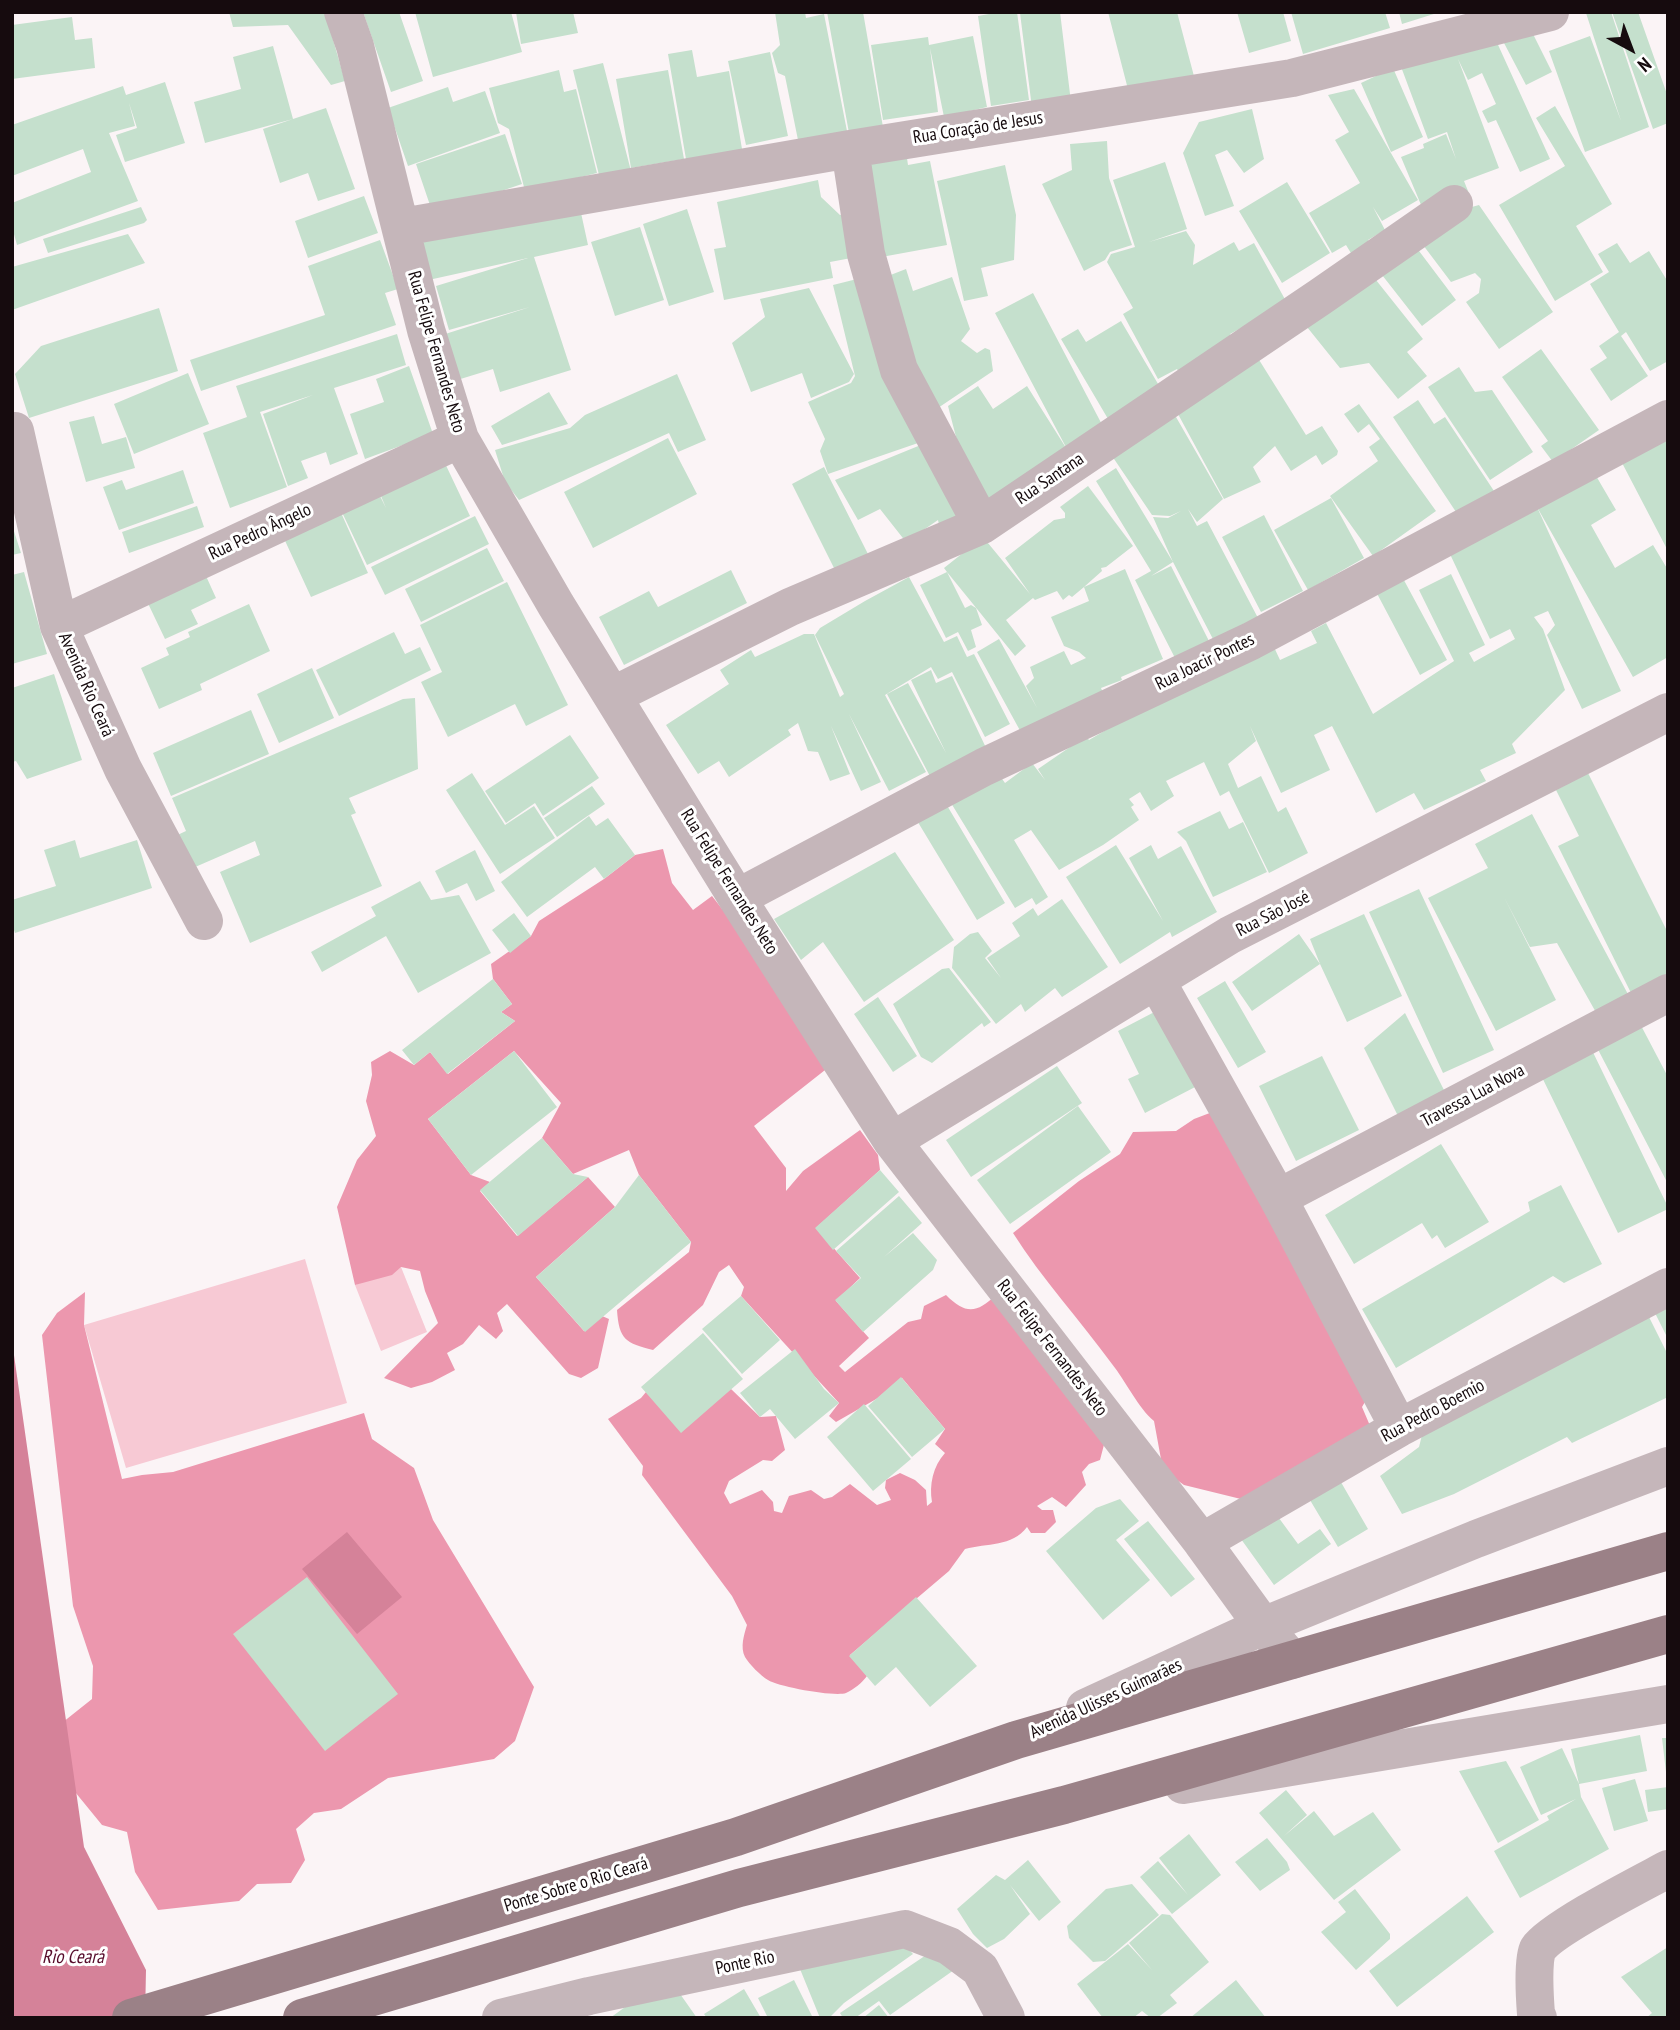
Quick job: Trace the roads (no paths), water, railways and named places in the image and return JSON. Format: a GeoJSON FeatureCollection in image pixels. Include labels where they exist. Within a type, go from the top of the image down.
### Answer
{"type":"FeatureCollection","features":[{"type":"Feature","properties":{"kind":"main road","name":"Avenida Ulisses Guimarães"},"geometry":{"type":"LineString","coordinates":[[1016,1740],[1668,1551]]}},
{"type":"Feature","properties":{"kind":"main road"},"geometry":{"type":"LineString","coordinates":[[302,2018],[739,1888],[1064,1805],[1668,1634]]}},
{"type":"Feature","properties":{"kind":"main road","name":"Ponte Sobre o Rio Ceará"},"geometry":{"type":"LineString","coordinates":[[131,2018],[736,1837],[1016,1740]]}},
{"type":"Feature","properties":{"kind":"street","name":"Rua Felipe Fernandes Neto"},"geometry":{"type":"LineString","coordinates":[[343,12],[355,46],[426,330],[460,439],[556,605],[737,898],[892,1141],[1292,1660]]}},
{"type":"Feature","properties":{"kind":"street","name":"Rua Coração de Jesus"},"geometry":{"type":"LineString","coordinates":[[402,227],[850,149],[1292,78],[1550,12]]}},
{"type":"Feature","properties":{"kind":"street"},"geometry":{"type":"LineString","coordinates":[[850,149],[866,254],[899,370],[982,525]]}},
{"type":"Feature","properties":{"kind":"street","name":"Rua Santana"},"geometry":{"type":"LineString","coordinates":[[614,695],[790,607],[982,525],[1321,297],[1454,204]]}},
{"type":"Feature","properties":{"kind":"street","name":"Rua Joacir Pontes"},"geometry":{"type":"LineString","coordinates":[[737,898],[984,767],[1251,641],[1668,419]]}},
{"type":"Feature","properties":{"kind":"street","name":"Avenida Rio Ceará"},"geometry":{"type":"LineString","coordinates":[[15,431],[59,626],[123,769],[204,921]]}},
{"type":"Feature","properties":{"kind":"street","name":"Rua Pedro Ângelo"},"geometry":{"type":"LineString","coordinates":[[59,626],[460,439]]}},
{"type":"Feature","properties":{"kind":"street","name":"Rua São José"},"geometry":{"type":"LineString","coordinates":[[892,1141],[1230,936],[1668,712]]}},
{"type":"Feature","properties":{"kind":"street"},"geometry":{"type":"LineString","coordinates":[[1156,980],[1278,1198],[1399,1428]]}},
{"type":"Feature","properties":{"kind":"street","name":"Travessa Lua Nova"},"geometry":{"type":"LineString","coordinates":[[1278,1198],[1668,993]]}},
{"type":"Feature","properties":{"kind":"street","name":"Rua Pedro Boemio"},"geometry":{"type":"LineString","coordinates":[[1202,1542],[1399,1428],[1668,1287]]}},
{"type":"Feature","properties":{"kind":"street","name":"Avenida Ulisses Guimarães"},"geometry":{"type":"LineString","coordinates":[[1016,1740],[1264,1626],[1476,1539],[1668,1466]]}},
{"type":"Feature","properties":{"kind":"street"},"geometry":{"type":"LineString","coordinates":[[1064,1805],[1668,1704]]}},
{"type":"Feature","properties":{"kind":"street"},"geometry":{"type":"LineString","coordinates":[[1538,2018],[1535,1985],[1537,1951],[1553,1934],[1668,1868]]}},
{"type":"Feature","properties":{"kind":"street","name":"Ponte Rio"},"geometry":{"type":"LineString","coordinates":[[501,2018],[593,2007],[905,1929],[949,1946],[980,1969],[1006,2018]]}},
{"type":"Feature","properties":{"kind":"water","name":"Rio Ceará"},"geometry":{"type":"Polygon","coordinates":[[[12,1341],[84,1847],[146,1970],[145,2018],[12,2018],[12,1341]]]}},
{"type":"Feature","properties":{"kind":"water"},"geometry":{"type":"Polygon","coordinates":[[[347,1532],[402,1597],[357,1634],[302,1569],[347,1532]]]}}]}
